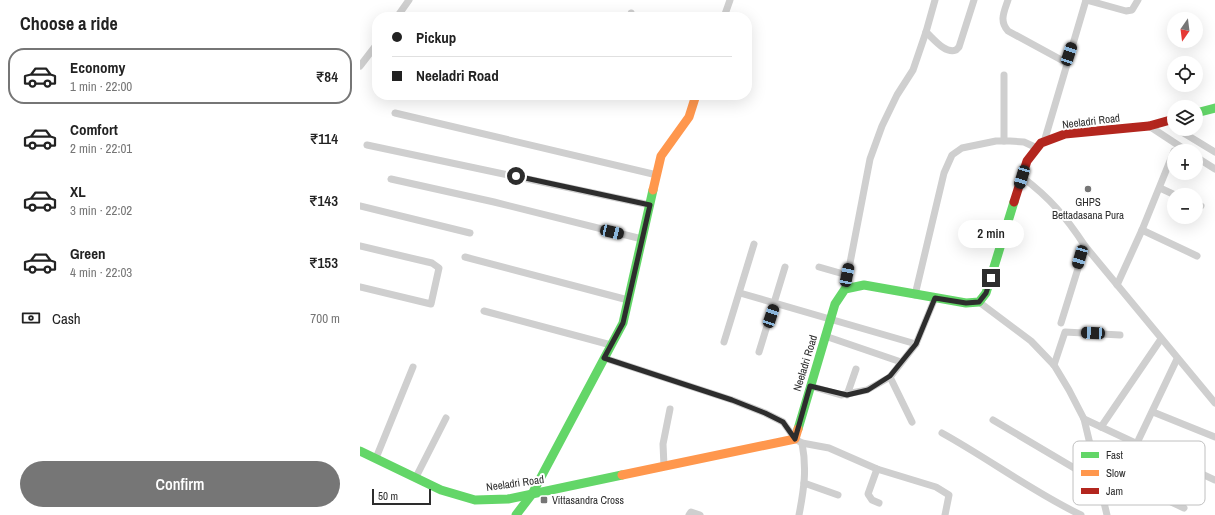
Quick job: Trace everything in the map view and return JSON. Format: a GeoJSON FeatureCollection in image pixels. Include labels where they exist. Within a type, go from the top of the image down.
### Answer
{"type":"FeatureCollection","features":[{"type":"Feature","properties":{"kind":"main road"},"geometry":{"type":"LineString","coordinates":[[519,514],[532,494],[623,323],[661,156],[689,117],[694,100]]}},
{"type":"Feature","properties":{"kind":"main road"},"geometry":{"type":"LineString","coordinates":[[1203,111],[1215,108]]}},
{"type":"Feature","properties":{"kind":"main road","name":"Neeladri Road"},"geometry":{"type":"LineString","coordinates":[[979,302],[986,293],[1028,161],[1037,148],[1044,142],[1065,134],[1149,126],[1167,122]]}},
{"type":"Feature","properties":{"kind":"main road"},"geometry":{"type":"LineString","coordinates":[[845,289],[864,285],[966,303],[979,302]]}},
{"type":"Feature","properties":{"kind":"main road","name":"Neeladri Road"},"geometry":{"type":"LineString","coordinates":[[360,451],[468,499],[495,500],[798,441],[810,386],[825,336],[835,304],[845,289]]}},
{"type":"Feature","properties":{"kind":"street"},"geometry":{"type":"LineString","coordinates":[[401,12],[409,0]]}},
{"type":"Feature","properties":{"kind":"street"},"geometry":{"type":"LineString","coordinates":[[726,12],[730,0]]}},
{"type":"Feature","properties":{"kind":"street"},"geometry":{"type":"LineString","coordinates":[[845,289],[870,159],[882,126],[897,95],[913,70],[935,0]]}},
{"type":"Feature","properties":{"kind":"street"},"geometry":{"type":"LineString","coordinates":[[926,32],[943,48],[949,51],[956,50],[959,47],[974,0]]}},
{"type":"Feature","properties":{"kind":"street"},"geometry":{"type":"LineString","coordinates":[[1008,0],[1002,17],[1003,26],[1008,31],[1067,63]]}},
{"type":"Feature","properties":{"kind":"street"},"geometry":{"type":"LineString","coordinates":[[1044,142],[1086,0],[1126,11],[1132,10],[1138,0]]}},
{"type":"Feature","properties":{"kind":"street"},"geometry":{"type":"LineString","coordinates":[[360,66],[372,50]]}},
{"type":"Feature","properties":{"kind":"street"},"geometry":{"type":"LineString","coordinates":[[1004,75],[1004,141]]}},
{"type":"Feature","properties":{"kind":"street"},"geometry":{"type":"LineString","coordinates":[[395,113],[657,174]]}},
{"type":"Feature","properties":{"kind":"street"},"geometry":{"type":"LineString","coordinates":[[1149,126],[1169,144]]}},
{"type":"Feature","properties":{"kind":"street"},"geometry":{"type":"LineString","coordinates":[[1189,136],[1215,152]]}},
{"type":"Feature","properties":{"kind":"street"},"geometry":{"type":"LineString","coordinates":[[915,295],[944,173],[952,155],[962,148],[1004,141],[1024,142],[1037,148]]}},
{"type":"Feature","properties":{"kind":"street"},"geometry":{"type":"LineString","coordinates":[[367,145],[650,205]]}},
{"type":"Feature","properties":{"kind":"street"},"geometry":{"type":"LineString","coordinates":[[1203,161],[1215,168]]}},
{"type":"Feature","properties":{"kind":"street"},"geometry":{"type":"LineString","coordinates":[[1117,285],[1142,230],[1167,168]]}},
{"type":"Feature","properties":{"kind":"street"},"geometry":{"type":"LineString","coordinates":[[1022,177],[1046,195],[1059,209],[1085,246],[1215,403]]}},
{"type":"Feature","properties":{"kind":"street"},"geometry":{"type":"LineString","coordinates":[[391,179],[494,202],[642,239]]}},
{"type":"Feature","properties":{"kind":"street"},"geometry":{"type":"LineString","coordinates":[[1160,188],[1167,191]]}},
{"type":"Feature","properties":{"kind":"street"},"geometry":{"type":"LineString","coordinates":[[360,206],[470,233]]}},
{"type":"Feature","properties":{"kind":"street"},"geometry":{"type":"LineString","coordinates":[[1142,230],[1197,256]]}},
{"type":"Feature","properties":{"kind":"street"},"geometry":{"type":"LineString","coordinates":[[724,342],[754,244]]}},
{"type":"Feature","properties":{"kind":"street"},"geometry":{"type":"LineString","coordinates":[[360,246],[432,263],[439,268],[431,304],[360,287]]}},
{"type":"Feature","properties":{"kind":"street"},"geometry":{"type":"LineString","coordinates":[[1061,324],[1085,246]]}},
{"type":"Feature","properties":{"kind":"street"},"geometry":{"type":"LineString","coordinates":[[465,257],[628,300]]}},
{"type":"Feature","properties":{"kind":"street"},"geometry":{"type":"LineString","coordinates":[[759,352],[775,304],[785,267]]}},
{"type":"Feature","properties":{"kind":"street"},"geometry":{"type":"LineString","coordinates":[[819,267],[847,275]]}},
{"type":"Feature","properties":{"kind":"street"},"geometry":{"type":"LineString","coordinates":[[740,293],[916,344]]}},
{"type":"Feature","properties":{"kind":"street"},"geometry":{"type":"LineString","coordinates":[[810,386],[847,395],[868,390],[890,376],[916,344],[935,298]]}},
{"type":"Feature","properties":{"kind":"street"},"geometry":{"type":"LineString","coordinates":[[979,302],[1031,341],[1054,365],[1084,419],[1090,441]]}},
{"type":"Feature","properties":{"kind":"street"},"geometry":{"type":"LineString","coordinates":[[484,312],[611,345]]}},
{"type":"Feature","properties":{"kind":"street"},"geometry":{"type":"LineString","coordinates":[[1054,365],[1065,332],[1120,335]]}},
{"type":"Feature","properties":{"kind":"street"},"geometry":{"type":"LineString","coordinates":[[825,336],[901,362]]}},
{"type":"Feature","properties":{"kind":"street"},"geometry":{"type":"LineString","coordinates":[[1101,428],[1161,339]]}},
{"type":"Feature","properties":{"kind":"street"},"geometry":{"type":"LineString","coordinates":[[604,358],[732,400],[783,422],[798,441],[806,462],[799,515]]}},
{"type":"Feature","properties":{"kind":"street"},"geometry":{"type":"LineString","coordinates":[[1138,441],[1177,358]]}},
{"type":"Feature","properties":{"kind":"street"},"geometry":{"type":"LineString","coordinates":[[376,458],[413,367]]}},
{"type":"Feature","properties":{"kind":"street"},"geometry":{"type":"LineString","coordinates":[[847,395],[856,369]]}},
{"type":"Feature","properties":{"kind":"street"},"geometry":{"type":"LineString","coordinates":[[890,376],[912,422]]}},
{"type":"Feature","properties":{"kind":"street"},"geometry":{"type":"LineString","coordinates":[[664,466],[663,444],[670,409]]}},
{"type":"Feature","properties":{"kind":"street"},"geometry":{"type":"LineString","coordinates":[[1152,412],[1215,437]]}},
{"type":"Feature","properties":{"kind":"street"},"geometry":{"type":"LineString","coordinates":[[416,477],[446,418]]}},
{"type":"Feature","properties":{"kind":"street"},"geometry":{"type":"LineString","coordinates":[[1084,419],[1132,441]]}},
{"type":"Feature","properties":{"kind":"street"},"geometry":{"type":"LineString","coordinates":[[993,420],[1073,467]]}},
{"type":"Feature","properties":{"kind":"street"},"geometry":{"type":"LineString","coordinates":[[942,433],[978,453],[1064,507],[1081,515]]}},
{"type":"Feature","properties":{"kind":"street"},"geometry":{"type":"LineString","coordinates":[[798,441],[829,448],[877,469],[936,487],[949,495],[945,515]]}},
{"type":"Feature","properties":{"kind":"street"},"geometry":{"type":"LineString","coordinates":[[877,469],[868,494],[872,500],[879,502]]}},
{"type":"Feature","properties":{"kind":"street"},"geometry":{"type":"LineString","coordinates":[[1205,475],[1215,480]]}},
{"type":"Feature","properties":{"kind":"street"},"geometry":{"type":"LineString","coordinates":[[804,483],[838,495]]}},
{"type":"Feature","properties":{"kind":"street"},"geometry":{"type":"LineString","coordinates":[[1104,505],[1107,515]]}},
{"type":"Feature","properties":{"kind":"street"},"geometry":{"type":"LineString","coordinates":[[1178,505],[1184,508]]}},
{"type":"Feature","properties":{"kind":"street"},"geometry":{"type":"LineString","coordinates":[[689,515],[691,512],[700,515]]}},
{"type":"Feature","properties":{"kind":"traffic: fast"},"geometry":{"type":"LineString","coordinates":[[1203,111],[1215,108]]}},
{"type":"Feature","properties":{"kind":"traffic: fast"},"geometry":{"type":"LineString","coordinates":[[516,515],[532,494],[623,323],[653,190]]}},
{"type":"Feature","properties":{"kind":"traffic: fast"},"geometry":{"type":"LineString","coordinates":[[798,429],[835,304],[845,289],[864,285],[966,303],[979,302],[986,293],[1014,202]]}},
{"type":"Feature","properties":{"kind":"traffic: fast"},"geometry":{"type":"LineString","coordinates":[[360,451],[441,490],[475,500],[508,499],[622,475]]}},
{"type":"Feature","properties":{"kind":"traffic: slow"},"geometry":{"type":"LineString","coordinates":[[653,190],[661,156],[689,117],[694,100]]}},
{"type":"Feature","properties":{"kind":"traffic: slow"},"geometry":{"type":"LineString","coordinates":[[622,475],[795,439],[798,429]]}},
{"type":"Feature","properties":{"kind":"traffic: jam"},"geometry":{"type":"LineString","coordinates":[[1014,202],[1027,161],[1041,143],[1065,134],[1149,126],[1167,121]]}},
{"type":"Feature","properties":{"kind":"place","name":"GHPS Bettadasana Pura"},"geometry":{"type":"Point","coordinates":[1088,189]}},
{"type":"Feature","properties":{"kind":"place","name":"Vittasandra Cross"},"geometry":{"type":"Point","coordinates":[544,500]}},
{"type":"Feature","properties":{"kind":"route"},"geometry":{"type":"LineString","coordinates":[[516,176],[650,205],[623,323],[604,358],[732,400],[765,413],[783,422],[795,439],[810,386],[841,395],[868,390],[890,376],[916,344],[935,298],[966,303],[979,302],[986,293],[991,278]]}}]}
